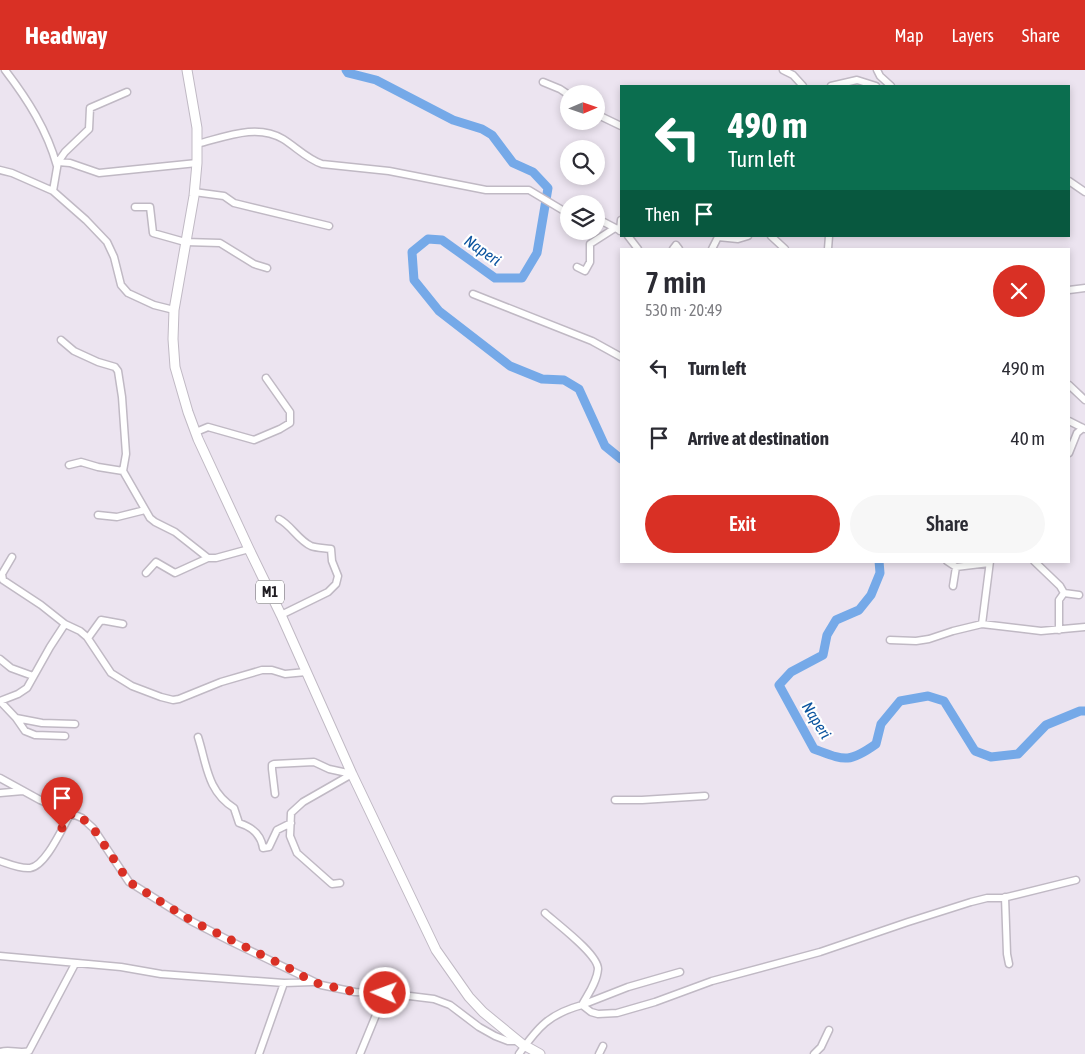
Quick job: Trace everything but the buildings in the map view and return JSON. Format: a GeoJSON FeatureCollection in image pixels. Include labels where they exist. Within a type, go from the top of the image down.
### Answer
{"type":"FeatureCollection","features":[{"type":"Feature","properties":{"kind":"highway","name":"M1"},"geometry":{"type":"LineString","coordinates":[[187,70],[197,128],[198,163],[174,310],[173,339],[175,367],[185,404],[352,774],[436,950],[469,997],[483,1012],[522,1043],[540,1054]]}},
{"type":"Feature","properties":{"kind":"street"},"geometry":{"type":"LineString","coordinates":[[5,70],[23,94],[48,137],[58,164]]}},
{"type":"Feature","properties":{"kind":"street"},"geometry":{"type":"LineString","coordinates":[[783,70],[793,75],[802,85]]}},
{"type":"Feature","properties":{"kind":"street"},"geometry":{"type":"LineString","coordinates":[[876,70],[889,85]]}},
{"type":"Feature","properties":{"kind":"street"},"geometry":{"type":"LineString","coordinates":[[835,85],[857,80],[873,85]]}},
{"type":"Feature","properties":{"kind":"street"},"geometry":{"type":"LineString","coordinates":[[543,82],[560,89]]}},
{"type":"Feature","properties":{"kind":"street"},"geometry":{"type":"LineString","coordinates":[[54,192],[58,164],[65,152],[89,130],[92,106],[127,92]]}},
{"type":"Feature","properties":{"kind":"street"},"geometry":{"type":"LineString","coordinates":[[605,118],[620,126]]}},
{"type":"Feature","properties":{"kind":"street"},"geometry":{"type":"LineString","coordinates":[[197,144],[240,133],[262,131],[285,140],[314,162],[389,171],[486,190],[524,190],[537,194],[560,208]]}},
{"type":"Feature","properties":{"kind":"street"},"geometry":{"type":"LineString","coordinates":[[58,164],[70,163],[99,173],[198,163]]}},
{"type":"Feature","properties":{"kind":"street"},"geometry":{"type":"LineString","coordinates":[[0,170],[12,173],[54,192],[86,220],[107,242],[114,256],[121,285],[128,293],[154,305],[174,310]]}},
{"type":"Feature","properties":{"kind":"street"},"geometry":{"type":"LineString","coordinates":[[1070,182],[1085,192]]}},
{"type":"Feature","properties":{"kind":"street"},"geometry":{"type":"LineString","coordinates":[[194,192],[224,196],[234,203],[329,226]]}},
{"type":"Feature","properties":{"kind":"street"},"geometry":{"type":"LineString","coordinates":[[135,207],[150,207],[153,233],[185,242],[220,243],[254,264],[267,268]]}},
{"type":"Feature","properties":{"kind":"street"},"geometry":{"type":"LineString","coordinates":[[605,223],[619,230]]}},
{"type":"Feature","properties":{"kind":"street"},"geometry":{"type":"LineString","coordinates":[[577,267],[586,271],[590,262],[590,244],[619,230]]}},
{"type":"Feature","properties":{"kind":"street"},"geometry":{"type":"LineString","coordinates":[[629,237],[637,248]]}},
{"type":"Feature","properties":{"kind":"street"},"geometry":{"type":"LineString","coordinates":[[718,237],[738,239],[745,237]]}},
{"type":"Feature","properties":{"kind":"street"},"geometry":{"type":"LineString","coordinates":[[772,237],[784,248]]}},
{"type":"Feature","properties":{"kind":"street"},"geometry":{"type":"LineString","coordinates":[[1070,290],[1085,288]]}},
{"type":"Feature","properties":{"kind":"street"},"geometry":{"type":"LineString","coordinates":[[473,294],[592,340],[620,356]]}},
{"type":"Feature","properties":{"kind":"street"},"geometry":{"type":"LineString","coordinates":[[61,340],[74,350],[98,362],[117,368],[122,397],[126,454],[123,471],[145,510],[155,522],[175,532],[208,558]]}},
{"type":"Feature","properties":{"kind":"street"},"geometry":{"type":"LineString","coordinates":[[196,432],[208,428],[254,440],[290,423],[290,412],[266,378]]}},
{"type":"Feature","properties":{"kind":"street"},"geometry":{"type":"LineString","coordinates":[[1070,386],[1085,400]]}},
{"type":"Feature","properties":{"kind":"street"},"geometry":{"type":"LineString","coordinates":[[1070,421],[1084,428],[1077,433],[1070,450]]}},
{"type":"Feature","properties":{"kind":"street"},"geometry":{"type":"LineString","coordinates":[[69,465],[82,462],[123,471]]}},
{"type":"Feature","properties":{"kind":"street"},"geometry":{"type":"LineString","coordinates":[[98,515],[117,518],[145,510]]}},
{"type":"Feature","properties":{"kind":"street"},"geometry":{"type":"LineString","coordinates":[[279,519],[311,546],[331,549],[332,561],[338,576],[336,584],[328,592],[281,614]]}},
{"type":"Feature","properties":{"kind":"street"},"geometry":{"type":"LineString","coordinates":[[146,573],[156,562],[175,573],[208,558],[216,558],[249,549]]}},
{"type":"Feature","properties":{"kind":"street"},"geometry":{"type":"LineString","coordinates":[[12,557],[4,569],[1,576],[2,580],[41,605],[65,624],[80,631],[88,638],[111,673],[142,690],[168,699],[179,699],[221,682],[262,670],[272,670],[285,674],[306,672]]}},
{"type":"Feature","properties":{"kind":"street"},"geometry":{"type":"LineString","coordinates":[[950,563],[956,567],[983,563]]}},
{"type":"Feature","properties":{"kind":"street"},"geometry":{"type":"LineString","coordinates":[[982,624],[990,563]]}},
{"type":"Feature","properties":{"kind":"street"},"geometry":{"type":"LineString","coordinates":[[1036,563],[1060,586],[1064,593]]}},
{"type":"Feature","properties":{"kind":"street"},"geometry":{"type":"LineString","coordinates":[[953,586],[956,567]]}},
{"type":"Feature","properties":{"kind":"street"},"geometry":{"type":"LineString","coordinates":[[1064,593],[1079,595]]}},
{"type":"Feature","properties":{"kind":"street"},"geometry":{"type":"LineString","coordinates":[[1059,630],[1059,600],[1064,593]]}},
{"type":"Feature","properties":{"kind":"street"},"geometry":{"type":"LineString","coordinates":[[88,638],[101,620],[123,624]]}},
{"type":"Feature","properties":{"kind":"street"},"geometry":{"type":"LineString","coordinates":[[64,736],[35,735],[25,731],[0,701],[23,691],[65,624]]}},
{"type":"Feature","properties":{"kind":"street"},"geometry":{"type":"LineString","coordinates":[[890,640],[916,641],[929,639],[982,624],[1021,630],[1059,630],[1085,627]]}},
{"type":"Feature","properties":{"kind":"street"},"geometry":{"type":"LineString","coordinates":[[0,659],[15,670],[33,676]]}},
{"type":"Feature","properties":{"kind":"street"},"geometry":{"type":"LineString","coordinates":[[16,718],[42,723],[75,724]]}},
{"type":"Feature","properties":{"kind":"street"},"geometry":{"type":"LineString","coordinates":[[198,738],[210,782],[224,801],[234,808],[238,823],[248,826],[262,837],[263,848],[269,847],[278,830],[290,823]]}},
{"type":"Feature","properties":{"kind":"street"},"geometry":{"type":"LineString","coordinates":[[275,794],[272,769],[274,764],[314,762],[329,769],[352,774]]}},
{"type":"Feature","properties":{"kind":"street"},"geometry":{"type":"LineString","coordinates":[[340,883],[332,884],[297,853],[290,836],[291,813],[304,802],[352,774]]}},
{"type":"Feature","properties":{"kind":"street"},"geometry":{"type":"LineString","coordinates":[[0,778],[40,800],[82,818],[93,828],[129,882],[192,921],[295,971],[312,982]]}},
{"type":"Feature","properties":{"kind":"street"},"geometry":{"type":"LineString","coordinates":[[0,793],[23,791]]}},
{"type":"Feature","properties":{"kind":"street"},"geometry":{"type":"LineString","coordinates":[[615,800],[705,796]]}},
{"type":"Feature","properties":{"kind":"street"},"geometry":{"type":"LineString","coordinates":[[0,860],[25,868],[37,866],[45,858],[72,813]]}},
{"type":"Feature","properties":{"kind":"street"},"geometry":{"type":"LineString","coordinates":[[582,1005],[591,1012],[598,1014],[617,1013],[712,982],[812,955],[971,902],[986,898],[1005,897],[1076,880]]}},
{"type":"Feature","properties":{"kind":"street"},"geometry":{"type":"LineString","coordinates":[[1005,897],[1009,964]]}},
{"type":"Feature","properties":{"kind":"street"},"geometry":{"type":"LineString","coordinates":[[545,913],[594,957],[598,969],[595,980],[582,1005]]}},
{"type":"Feature","properties":{"kind":"street"},"geometry":{"type":"LineString","coordinates":[[0,956],[121,967],[161,974],[284,983],[312,982],[355,992],[385,993],[434,999],[450,1005],[479,1027],[495,1036],[508,1041],[522,1043]]}},
{"type":"Feature","properties":{"kind":"street"},"geometry":{"type":"LineString","coordinates":[[0,1052],[9,1051],[20,1054],[29,1051],[75,964]]}},
{"type":"Feature","properties":{"kind":"street"},"geometry":{"type":"LineString","coordinates":[[519,1054],[522,1043],[546,1021],[628,987],[680,972]]}},
{"type":"Feature","properties":{"kind":"street"},"geometry":{"type":"LineString","coordinates":[[260,1054],[284,983]]}},
{"type":"Feature","properties":{"kind":"street"},"geometry":{"type":"LineString","coordinates":[[360,1054],[385,993]]}},
{"type":"Feature","properties":{"kind":"street"},"geometry":{"type":"LineString","coordinates":[[814,1054],[821,1047],[829,1030]]}},
{"type":"Feature","properties":{"kind":"street"},"geometry":{"type":"LineString","coordinates":[[598,1054],[603,1046]]}},
{"type":"Feature","properties":{"kind":"waterway","name":"Naperi"},"geometry":{"type":"LineString","coordinates":[[346,70],[348,73],[376,80],[453,120],[482,129],[492,135],[513,163],[533,172],[548,188],[537,253],[522,278],[495,278],[442,240],[428,239],[412,252],[414,280],[439,311],[510,366],[542,379],[564,380],[579,389],[605,446],[620,458]]}},
{"type":"Feature","properties":{"kind":"waterway","name":"Naperi"},"geometry":{"type":"LineString","coordinates":[[879,563],[880,573],[871,595],[859,610],[836,620],[827,635],[823,655],[791,672],[779,685],[814,749],[839,758],[859,755],[876,744],[881,724],[900,701],[928,696],[944,701],[975,751],[991,757],[1018,754],[1046,725],[1080,711],[1085,711]]}},
{"type":"Feature","properties":{"kind":"route"},"geometry":{"type":"LineString","coordinates":[[62,828],[72,813],[88,822],[129,882],[204,928],[295,971],[312,982],[355,992],[385,993]]}}]}
